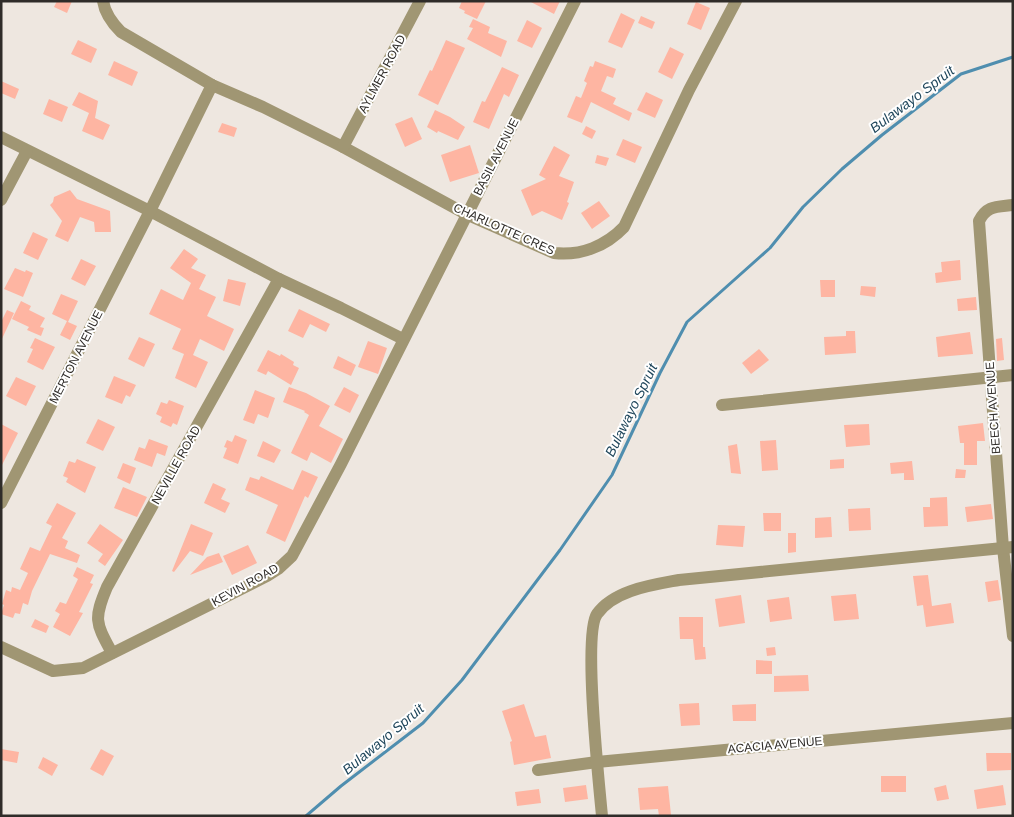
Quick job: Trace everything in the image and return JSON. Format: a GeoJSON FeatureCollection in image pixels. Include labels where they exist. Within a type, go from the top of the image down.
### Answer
{"type":"FeatureCollection","features":[{"type":"Feature","properties":{"kind":"street","name":"CHARLOTTE CRES"},"geometry":{"type":"LineString","coordinates":[[103,1],[104,10],[121,32],[212,85],[263,107],[343,147],[466,214],[554,253],[586,251],[608,241],[624,226],[689,90],[736,1]]}},
{"type":"Feature","properties":{"kind":"street","name":"AYLMER ROAD"},"geometry":{"type":"LineString","coordinates":[[343,147],[420,1]]}},
{"type":"Feature","properties":{"kind":"street","name":"BASIL AVENUE"},"geometry":{"type":"LineString","coordinates":[[403,339],[575,1]]}},
{"type":"Feature","properties":{"kind":"street"},"geometry":{"type":"LineString","coordinates":[[150,211],[212,85]]}},
{"type":"Feature","properties":{"kind":"street"},"geometry":{"type":"LineString","coordinates":[[1,137],[150,211],[279,279],[403,339]]}},
{"type":"Feature","properties":{"kind":"street"},"geometry":{"type":"LineString","coordinates":[[1,200],[27,150]]}},
{"type":"Feature","properties":{"kind":"street","name":"BEECH AVENUE"},"geometry":{"type":"LineString","coordinates":[[1013,205],[991,208],[983,213],[980,221],[991,377],[1008,548],[1013,636]]}},
{"type":"Feature","properties":{"kind":"street","name":"MERTON AVENUE"},"geometry":{"type":"LineString","coordinates":[[1,502],[150,211]]}},
{"type":"Feature","properties":{"kind":"street","name":"NEVILLE ROAD"},"geometry":{"type":"LineString","coordinates":[[112,653],[99,628],[97,618],[99,606],[107,587],[279,279]]}},
{"type":"Feature","properties":{"kind":"street","name":"KEVIN ROAD"},"geometry":{"type":"LineString","coordinates":[[1,646],[53,671],[83,668],[268,576],[278,569],[292,556],[341,464],[403,339]]}},
{"type":"Feature","properties":{"kind":"street"},"geometry":{"type":"LineString","coordinates":[[722,405],[1013,375]]}},
{"type":"Feature","properties":{"kind":"street"},"geometry":{"type":"LineString","coordinates":[[602,816],[592,675],[592,626],[596,616],[608,602],[642,587],[679,580],[1008,548]]}},
{"type":"Feature","properties":{"kind":"street","name":"ACACIA AVENUE"},"geometry":{"type":"LineString","coordinates":[[538,770],[597,762],[1013,723]]}},
{"type":"Feature","properties":{"kind":"building"},"geometry":{"type":"Polygon","coordinates":[[[57,1],[72,1],[67,13],[54,7],[57,1]]]}},
{"type":"Feature","properties":{"kind":"building"},"geometry":{"type":"Polygon","coordinates":[[[462,1],[486,1],[477,19],[464,13],[465,11],[459,8],[462,1]]]}},
{"type":"Feature","properties":{"kind":"building"},"geometry":{"type":"Polygon","coordinates":[[[529,1],[560,1],[554,14],[529,1]]]}},
{"type":"Feature","properties":{"kind":"building"},"geometry":{"type":"Polygon","coordinates":[[[696,2],[710,8],[701,30],[687,24],[696,2]]]}},
{"type":"Feature","properties":{"kind":"building"},"geometry":{"type":"Polygon","coordinates":[[[621,13],[635,20],[622,48],[608,42],[621,13]]]}},
{"type":"Feature","properties":{"kind":"building"},"geometry":{"type":"Polygon","coordinates":[[[641,16],[655,22],[652,29],[638,23],[641,16]]]}},
{"type":"Feature","properties":{"kind":"building"},"geometry":{"type":"Polygon","coordinates":[[[473,19],[490,27],[488,33],[507,41],[501,57],[467,39],[473,28],[469,27],[473,19]]]}},
{"type":"Feature","properties":{"kind":"building"},"geometry":{"type":"Polygon","coordinates":[[[527,20],[542,28],[532,48],[517,41],[527,20]]]}},
{"type":"Feature","properties":{"kind":"building"},"geometry":{"type":"Polygon","coordinates":[[[78,40],[97,49],[91,63],[71,54],[78,40]]]}},
{"type":"Feature","properties":{"kind":"building"},"geometry":{"type":"Polygon","coordinates":[[[446,40],[465,48],[438,105],[418,95],[430,70],[432,71],[446,40]]]}},
{"type":"Feature","properties":{"kind":"building"},"geometry":{"type":"Polygon","coordinates":[[[670,47],[684,54],[672,79],[658,72],[670,47]]]}},
{"type":"Feature","properties":{"kind":"building"},"geometry":{"type":"Polygon","coordinates":[[[114,61],[138,72],[132,86],[108,75],[114,61]]]}},
{"type":"Feature","properties":{"kind":"building"},"geometry":{"type":"Polygon","coordinates":[[[595,61],[616,69],[613,78],[607,76],[601,91],[616,98],[613,104],[632,113],[629,121],[591,102],[582,123],[567,117],[576,96],[581,98],[587,83],[584,81],[590,66],[593,67],[595,61]]]}},
{"type":"Feature","properties":{"kind":"building"},"geometry":{"type":"Polygon","coordinates":[[[502,67],[519,75],[509,97],[504,94],[489,129],[473,122],[482,101],[485,102],[502,67]]]}},
{"type":"Feature","properties":{"kind":"building"},"geometry":{"type":"Polygon","coordinates":[[[1,81],[19,89],[15,99],[1,93],[1,81]]]}},
{"type":"Feature","properties":{"kind":"building"},"geometry":{"type":"Polygon","coordinates":[[[79,92],[98,101],[95,118],[110,125],[103,140],[82,131],[89,113],[72,105],[79,92]]]}},
{"type":"Feature","properties":{"kind":"building"},"geometry":{"type":"Polygon","coordinates":[[[646,92],[663,100],[655,118],[637,110],[646,92]]]}},
{"type":"Feature","properties":{"kind":"building"},"geometry":{"type":"Polygon","coordinates":[[[49,99],[68,107],[62,122],[43,114],[49,99]]]}},
{"type":"Feature","properties":{"kind":"building"},"geometry":{"type":"Polygon","coordinates":[[[435,110],[465,127],[458,140],[438,131],[437,133],[427,127],[435,110]]]}},
{"type":"Feature","properties":{"kind":"building"},"geometry":{"type":"Polygon","coordinates":[[[412,117],[422,139],[405,147],[395,124],[412,117]]]}},
{"type":"Feature","properties":{"kind":"building"},"geometry":{"type":"Polygon","coordinates":[[[222,123],[237,128],[234,137],[218,132],[222,123]]]}},
{"type":"Feature","properties":{"kind":"building"},"geometry":{"type":"Polygon","coordinates":[[[586,126],[596,131],[592,139],[582,134],[586,126]]]}},
{"type":"Feature","properties":{"kind":"building"},"geometry":{"type":"Polygon","coordinates":[[[623,139],[642,147],[635,163],[616,155],[623,139]]]}},
{"type":"Feature","properties":{"kind":"building"},"geometry":{"type":"Polygon","coordinates":[[[470,145],[479,173],[450,182],[441,155],[470,145]]]}},
{"type":"Feature","properties":{"kind":"building"},"geometry":{"type":"Polygon","coordinates":[[[554,146],[570,155],[559,176],[574,182],[567,202],[569,203],[562,220],[542,211],[532,216],[521,190],[546,179],[539,175],[554,146]]]}},
{"type":"Feature","properties":{"kind":"building"},"geometry":{"type":"Polygon","coordinates":[[[597,155],[609,158],[606,166],[595,163],[597,155]]]}},
{"type":"Feature","properties":{"kind":"building"},"geometry":{"type":"Polygon","coordinates":[[[70,190],[77,199],[110,211],[111,232],[95,232],[94,222],[80,217],[68,242],[55,236],[62,221],[50,205],[54,197],[70,190]]]}},
{"type":"Feature","properties":{"kind":"building"},"geometry":{"type":"Polygon","coordinates":[[[599,201],[610,216],[592,229],[581,213],[599,201]]]}},
{"type":"Feature","properties":{"kind":"building"},"geometry":{"type":"Polygon","coordinates":[[[33,232],[48,239],[38,260],[23,253],[33,232]]]}},
{"type":"Feature","properties":{"kind":"building"},"geometry":{"type":"Polygon","coordinates":[[[184,249],[198,259],[191,268],[206,275],[199,289],[216,297],[207,316],[234,329],[224,351],[200,339],[193,355],[208,362],[196,388],[175,378],[184,354],[172,349],[181,329],[149,314],[161,289],[183,300],[191,283],[170,268],[184,249]]]}},
{"type":"Feature","properties":{"kind":"building"},"geometry":{"type":"Polygon","coordinates":[[[81,259],[96,266],[85,286],[71,279],[81,259]]]}},
{"type":"Feature","properties":{"kind":"building"},"geometry":{"type":"Polygon","coordinates":[[[960,260],[961,280],[936,283],[935,273],[942,272],[941,262],[960,260]]]}},
{"type":"Feature","properties":{"kind":"building"},"geometry":{"type":"Polygon","coordinates":[[[15,268],[33,273],[23,297],[4,289],[15,268]]]}},
{"type":"Feature","properties":{"kind":"building"},"geometry":{"type":"Polygon","coordinates":[[[228,279],[246,283],[240,306],[223,301],[228,279]]]}},
{"type":"Feature","properties":{"kind":"building"},"geometry":{"type":"Polygon","coordinates":[[[820,280],[835,280],[835,297],[821,297],[820,280]]]}},
{"type":"Feature","properties":{"kind":"building"},"geometry":{"type":"Polygon","coordinates":[[[861,286],[876,287],[875,297],[860,295],[861,286]]]}},
{"type":"Feature","properties":{"kind":"building"},"geometry":{"type":"Polygon","coordinates":[[[61,294],[78,301],[68,322],[77,326],[70,340],[60,335],[67,321],[52,314],[61,294]]]}},
{"type":"Feature","properties":{"kind":"building"},"geometry":{"type":"Polygon","coordinates":[[[976,297],[977,310],[958,311],[957,299],[976,297]]]}},
{"type":"Feature","properties":{"kind":"building"},"geometry":{"type":"Polygon","coordinates":[[[21,301],[31,306],[29,310],[45,318],[40,327],[44,328],[41,336],[27,330],[29,327],[12,319],[21,301]]]}},
{"type":"Feature","properties":{"kind":"building"},"geometry":{"type":"Polygon","coordinates":[[[299,309],[330,324],[326,332],[310,324],[303,338],[288,331],[299,309]]]}},
{"type":"Feature","properties":{"kind":"building"},"geometry":{"type":"Polygon","coordinates":[[[7,310],[14,313],[1,341],[1,322],[7,310]]]}},
{"type":"Feature","properties":{"kind":"building"},"geometry":{"type":"Polygon","coordinates":[[[846,331],[855,331],[856,353],[825,355],[824,337],[846,336],[846,331]]]}},
{"type":"Feature","properties":{"kind":"building"},"geometry":{"type":"Polygon","coordinates":[[[970,332],[973,354],[938,357],[936,337],[970,332]]]}},
{"type":"Feature","properties":{"kind":"building"},"geometry":{"type":"Polygon","coordinates":[[[139,337],[155,344],[144,367],[128,359],[139,337]]]}},
{"type":"Feature","properties":{"kind":"building"},"geometry":{"type":"Polygon","coordinates":[[[35,338],[55,347],[43,370],[27,362],[33,349],[30,348],[35,338]]]}},
{"type":"Feature","properties":{"kind":"building"},"geometry":{"type":"Polygon","coordinates":[[[1002,338],[1004,360],[997,361],[996,339],[1002,338]]]}},
{"type":"Feature","properties":{"kind":"building"},"geometry":{"type":"Polygon","coordinates":[[[368,341],[387,348],[378,374],[358,367],[368,341]]]}},
{"type":"Feature","properties":{"kind":"building"},"geometry":{"type":"Polygon","coordinates":[[[759,349],[769,360],[751,374],[742,363],[759,349]]]}},
{"type":"Feature","properties":{"kind":"building"},"geometry":{"type":"Polygon","coordinates":[[[268,350],[280,356],[281,354],[294,362],[293,365],[299,368],[291,385],[268,371],[266,375],[257,371],[268,350]]]}},
{"type":"Feature","properties":{"kind":"building"},"geometry":{"type":"Polygon","coordinates":[[[338,356],[356,365],[351,376],[333,368],[338,356]]]}},
{"type":"Feature","properties":{"kind":"building"},"geometry":{"type":"Polygon","coordinates":[[[114,376],[136,385],[130,397],[126,395],[122,404],[105,397],[114,376]]]}},
{"type":"Feature","properties":{"kind":"building"},"geometry":{"type":"Polygon","coordinates":[[[16,377],[36,386],[26,406],[6,396],[16,377]]]}},
{"type":"Feature","properties":{"kind":"building"},"geometry":{"type":"Polygon","coordinates":[[[289,387],[306,393],[330,406],[319,426],[343,439],[331,463],[311,452],[307,461],[291,453],[309,415],[305,411],[283,402],[289,387]]]}},
{"type":"Feature","properties":{"kind":"building"},"geometry":{"type":"Polygon","coordinates":[[[344,387],[359,395],[350,413],[334,405],[344,387]]]}},
{"type":"Feature","properties":{"kind":"building"},"geometry":{"type":"Polygon","coordinates":[[[255,390],[275,398],[268,418],[258,414],[254,424],[243,420],[255,390]]]}},
{"type":"Feature","properties":{"kind":"building"},"geometry":{"type":"Polygon","coordinates":[[[169,400],[184,406],[177,425],[173,423],[171,427],[160,422],[162,417],[156,414],[161,402],[167,404],[169,400]]]}},
{"type":"Feature","properties":{"kind":"building"},"geometry":{"type":"Polygon","coordinates":[[[98,419],[115,427],[103,451],[86,443],[98,419]]]}},
{"type":"Feature","properties":{"kind":"building"},"geometry":{"type":"Polygon","coordinates":[[[983,423],[985,441],[977,441],[977,465],[964,465],[964,443],[960,443],[958,426],[983,423]]]}},
{"type":"Feature","properties":{"kind":"building"},"geometry":{"type":"Polygon","coordinates":[[[1,424],[18,433],[1,467],[1,424]]]}},
{"type":"Feature","properties":{"kind":"building"},"geometry":{"type":"Polygon","coordinates":[[[869,424],[870,445],[846,447],[844,425],[869,424]]]}},
{"type":"Feature","properties":{"kind":"building"},"geometry":{"type":"Polygon","coordinates":[[[235,435],[247,440],[238,464],[223,458],[227,448],[224,447],[227,440],[232,442],[235,435]]]}},
{"type":"Feature","properties":{"kind":"building"},"geometry":{"type":"Polygon","coordinates":[[[149,439],[168,446],[165,456],[157,453],[152,467],[134,460],[139,447],[145,449],[149,439]]]}},
{"type":"Feature","properties":{"kind":"building"},"geometry":{"type":"Polygon","coordinates":[[[776,440],[778,470],[762,471],[760,441],[776,440]]]}},
{"type":"Feature","properties":{"kind":"building"},"geometry":{"type":"Polygon","coordinates":[[[263,441],[281,450],[274,463],[257,456],[263,441]]]}},
{"type":"Feature","properties":{"kind":"building"},"geometry":{"type":"Polygon","coordinates":[[[737,444],[741,474],[731,473],[728,446],[737,444]]]}},
{"type":"Feature","properties":{"kind":"building"},"geometry":{"type":"Polygon","coordinates":[[[77,459],[96,467],[85,493],[66,482],[68,478],[63,476],[69,461],[75,463],[77,459]]]}},
{"type":"Feature","properties":{"kind":"building"},"geometry":{"type":"Polygon","coordinates":[[[844,459],[844,468],[830,469],[830,460],[844,459]]]}},
{"type":"Feature","properties":{"kind":"building"},"geometry":{"type":"Polygon","coordinates":[[[912,461],[914,480],[904,480],[904,473],[891,474],[890,463],[912,461]]]}},
{"type":"Feature","properties":{"kind":"building"},"geometry":{"type":"Polygon","coordinates":[[[123,463],[136,468],[130,484],[117,478],[123,463]]]}},
{"type":"Feature","properties":{"kind":"building"},"geometry":{"type":"Polygon","coordinates":[[[956,469],[966,470],[965,478],[955,478],[956,469]]]}},
{"type":"Feature","properties":{"kind":"building"},"geometry":{"type":"Polygon","coordinates":[[[302,470],[318,477],[308,498],[305,496],[285,542],[266,533],[278,505],[245,490],[250,477],[259,480],[261,476],[293,490],[302,470]]]}},
{"type":"Feature","properties":{"kind":"building"},"geometry":{"type":"Polygon","coordinates":[[[213,483],[226,489],[221,499],[230,503],[225,513],[204,503],[213,483]]]}},
{"type":"Feature","properties":{"kind":"building"},"geometry":{"type":"Polygon","coordinates":[[[123,487],[147,497],[137,517],[114,508],[123,487]]]}},
{"type":"Feature","properties":{"kind":"building"},"geometry":{"type":"Polygon","coordinates":[[[947,497],[948,526],[924,527],[923,507],[930,507],[930,498],[947,497]]]}},
{"type":"Feature","properties":{"kind":"building"},"geometry":{"type":"Polygon","coordinates":[[[57,503],[76,513],[62,538],[68,541],[65,548],[80,555],[77,563],[50,554],[32,591],[28,605],[23,603],[20,614],[15,613],[13,618],[1,614],[6,590],[11,592],[12,587],[20,590],[28,573],[20,569],[30,547],[40,551],[52,526],[46,523],[57,503]]]}},
{"type":"Feature","properties":{"kind":"building"},"geometry":{"type":"Polygon","coordinates":[[[991,504],[993,519],[967,522],[965,507],[991,504]]]}},
{"type":"Feature","properties":{"kind":"building"},"geometry":{"type":"Polygon","coordinates":[[[870,508],[871,530],[849,531],[848,509],[870,508]]]}},
{"type":"Feature","properties":{"kind":"building"},"geometry":{"type":"Polygon","coordinates":[[[763,513],[781,513],[781,531],[764,531],[763,513]]]}},
{"type":"Feature","properties":{"kind":"building"},"geometry":{"type":"Polygon","coordinates":[[[831,517],[832,537],[815,538],[815,518],[831,517]]]}},
{"type":"Feature","properties":{"kind":"building"},"geometry":{"type":"Polygon","coordinates":[[[100,524],[123,540],[105,566],[98,561],[103,554],[87,543],[100,524]]]}},
{"type":"Feature","properties":{"kind":"building"},"geometry":{"type":"Polygon","coordinates":[[[191,524],[213,533],[203,556],[190,551],[174,572],[172,571],[191,524]]]}},
{"type":"Feature","properties":{"kind":"building"},"geometry":{"type":"Polygon","coordinates":[[[718,525],[745,526],[743,547],[716,545],[718,525]]]}},
{"type":"Feature","properties":{"kind":"building"},"geometry":{"type":"Polygon","coordinates":[[[788,533],[796,533],[796,552],[788,553],[788,533]]]}},
{"type":"Feature","properties":{"kind":"building"},"geometry":{"type":"Polygon","coordinates":[[[248,545],[257,563],[232,575],[223,556],[248,545]]]}},
{"type":"Feature","properties":{"kind":"building"},"geometry":{"type":"Polygon","coordinates":[[[219,553],[223,562],[190,575],[207,557],[219,553]]]}},
{"type":"Feature","properties":{"kind":"building"},"geometry":{"type":"Polygon","coordinates":[[[77,567],[94,575],[90,583],[93,584],[79,612],[83,613],[70,636],[53,627],[60,614],[55,611],[60,602],[66,604],[78,579],[73,576],[77,567]]]}},
{"type":"Feature","properties":{"kind":"building"},"geometry":{"type":"Polygon","coordinates":[[[928,575],[932,606],[951,603],[954,623],[926,627],[923,605],[917,606],[913,576],[928,575]]]}},
{"type":"Feature","properties":{"kind":"building"},"geometry":{"type":"Polygon","coordinates":[[[998,580],[1001,600],[988,602],[985,582],[998,580]]]}},
{"type":"Feature","properties":{"kind":"building"},"geometry":{"type":"Polygon","coordinates":[[[856,594],[859,619],[834,621],[831,596],[856,594]]]}},
{"type":"Feature","properties":{"kind":"building"},"geometry":{"type":"Polygon","coordinates":[[[741,595],[745,623],[719,627],[715,599],[741,595]]]}},
{"type":"Feature","properties":{"kind":"building"},"geometry":{"type":"Polygon","coordinates":[[[789,597],[792,619],[770,622],[767,600],[789,597]]]}},
{"type":"Feature","properties":{"kind":"building"},"geometry":{"type":"Polygon","coordinates":[[[679,617],[703,617],[703,647],[705,647],[706,659],[695,660],[693,639],[680,639],[679,617]]]}},
{"type":"Feature","properties":{"kind":"building"},"geometry":{"type":"Polygon","coordinates":[[[35,619],[49,626],[46,633],[31,627],[35,619]]]}},
{"type":"Feature","properties":{"kind":"building"},"geometry":{"type":"Polygon","coordinates":[[[775,647],[776,655],[767,656],[766,648],[775,647]]]}},
{"type":"Feature","properties":{"kind":"building"},"geometry":{"type":"Polygon","coordinates":[[[756,660],[772,661],[772,674],[756,674],[756,660]]]}},
{"type":"Feature","properties":{"kind":"building"},"geometry":{"type":"Polygon","coordinates":[[[808,675],[809,691],[774,692],[774,676],[808,675]]]}},
{"type":"Feature","properties":{"kind":"building"},"geometry":{"type":"Polygon","coordinates":[[[699,703],[700,725],[681,726],[679,704],[699,703]]]}},
{"type":"Feature","properties":{"kind":"building"},"geometry":{"type":"Polygon","coordinates":[[[524,704],[535,737],[546,735],[551,758],[514,765],[510,742],[512,741],[502,711],[524,704]]]}},
{"type":"Feature","properties":{"kind":"building"},"geometry":{"type":"Polygon","coordinates":[[[756,704],[756,721],[733,721],[732,705],[756,704]]]}},
{"type":"Feature","properties":{"kind":"building"},"geometry":{"type":"Polygon","coordinates":[[[1,749],[19,752],[17,763],[1,760],[1,749]]]}},
{"type":"Feature","properties":{"kind":"building"},"geometry":{"type":"Polygon","coordinates":[[[101,749],[114,756],[103,776],[90,769],[101,749]]]}},
{"type":"Feature","properties":{"kind":"building"},"geometry":{"type":"Polygon","coordinates":[[[986,753],[1011,753],[1011,770],[987,771],[986,753]]]}},
{"type":"Feature","properties":{"kind":"building"},"geometry":{"type":"Polygon","coordinates":[[[43,757],[58,765],[52,776],[38,768],[43,757]]]}},
{"type":"Feature","properties":{"kind":"building"},"geometry":{"type":"Polygon","coordinates":[[[881,776],[906,776],[906,792],[881,792],[881,776]]]}},
{"type":"Feature","properties":{"kind":"building"},"geometry":{"type":"Polygon","coordinates":[[[586,785],[588,799],[565,802],[563,788],[586,785]]]}},
{"type":"Feature","properties":{"kind":"building"},"geometry":{"type":"Polygon","coordinates":[[[946,785],[949,799],[937,801],[934,788],[946,785]]]}},
{"type":"Feature","properties":{"kind":"building"},"geometry":{"type":"Polygon","coordinates":[[[1003,785],[1006,805],[977,809],[974,790],[1003,785]]]}},
{"type":"Feature","properties":{"kind":"building"},"geometry":{"type":"Polygon","coordinates":[[[668,786],[671,815],[659,816],[658,809],[640,810],[638,788],[668,786]]]}},
{"type":"Feature","properties":{"kind":"building"},"geometry":{"type":"Polygon","coordinates":[[[539,789],[541,803],[517,806],[515,792],[539,789]]]}},
{"type":"Feature","properties":{"kind":"waterway","name":"Bulawayo Spruit"},"geometry":{"type":"LineString","coordinates":[[306,816],[341,786],[423,723],[462,680],[560,550],[612,475],[660,373],[687,322],[770,248],[803,207],[842,169],[882,135],[961,74],[1013,57]]}}]}
